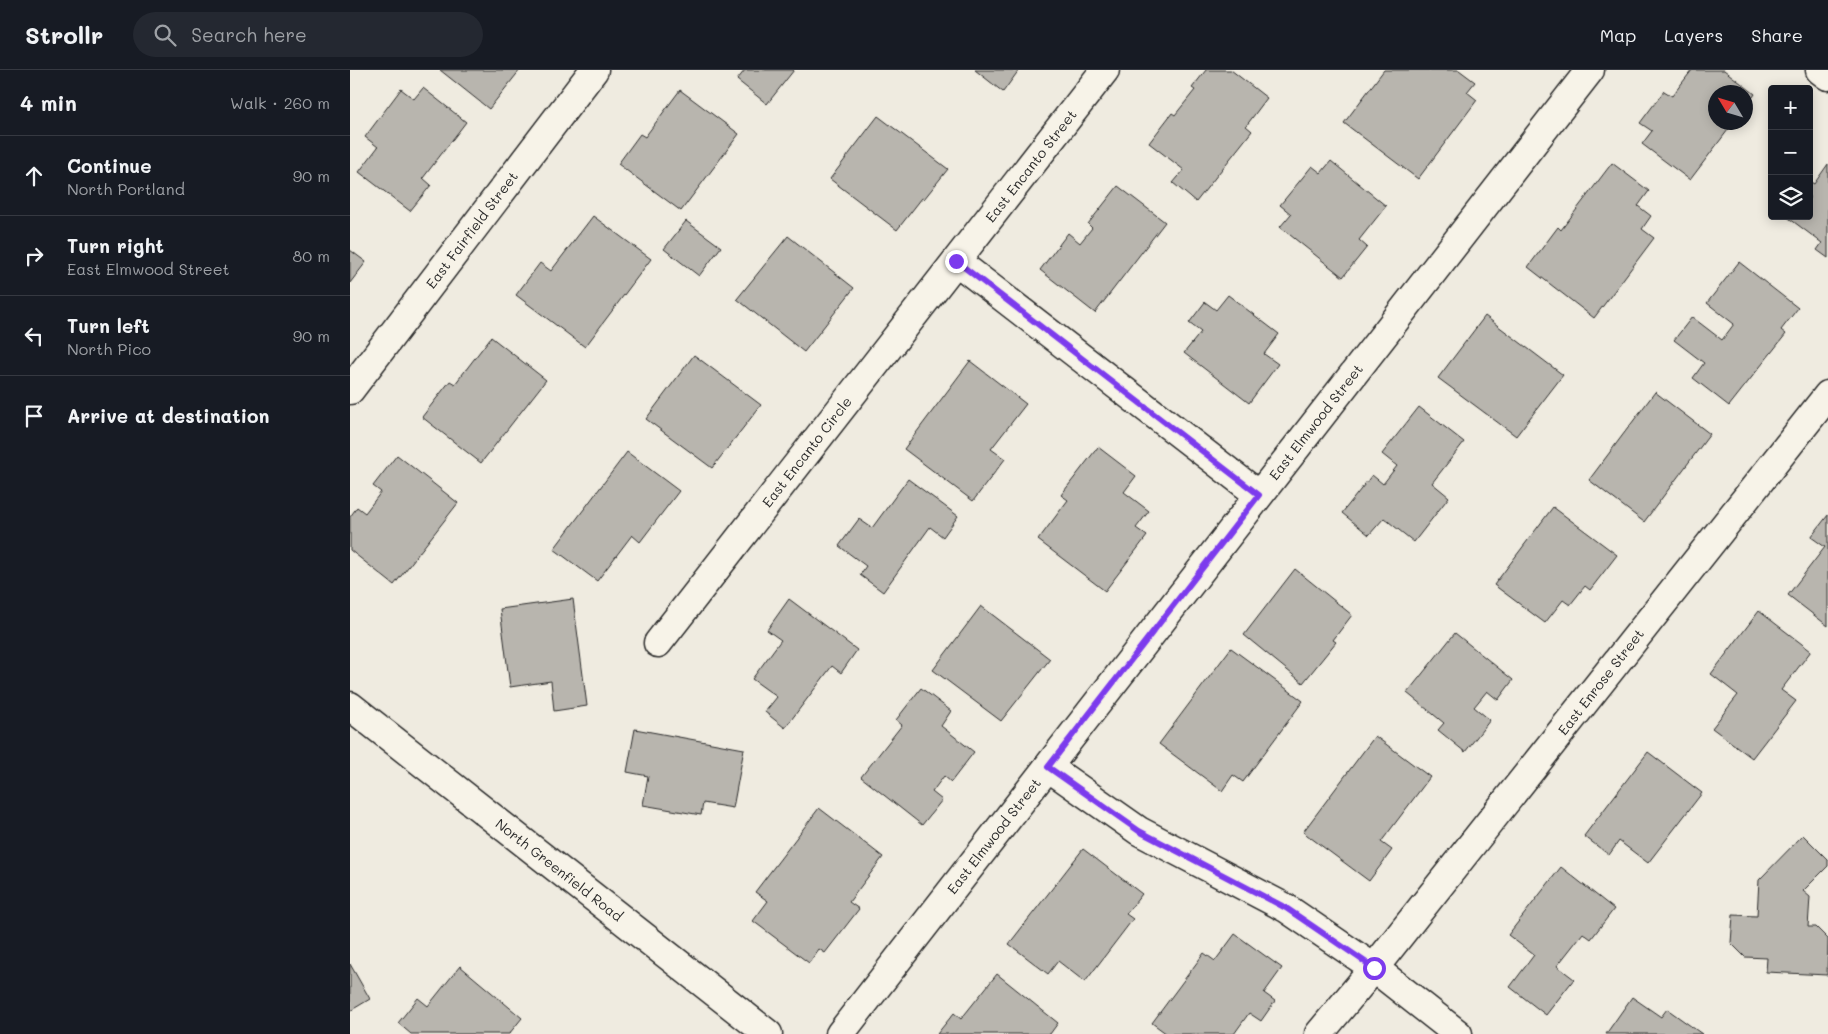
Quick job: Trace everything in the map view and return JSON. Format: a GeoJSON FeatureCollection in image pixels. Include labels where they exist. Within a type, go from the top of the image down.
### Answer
{"type":"FeatureCollection","features":[{"type":"Feature","properties":{"kind":"street","name":"East Fairfield Street"},"geometry":{"type":"LineString","coordinates":[[350,390],[594,70]]}},
{"type":"Feature","properties":{"kind":"street","name":"East Encanto Street"},"geometry":{"type":"LineString","coordinates":[[956,261],[1105,70]]}},
{"type":"Feature","properties":{"kind":"street","name":"East Elmwood Street"},"geometry":{"type":"LineString","coordinates":[[840,1034],[1590,70]]}},
{"type":"Feature","properties":{"kind":"street"},"geometry":{"type":"LineString","coordinates":[[1820,70],[1828,76]]}},
{"type":"Feature","properties":{"kind":"street"},"geometry":{"type":"LineString","coordinates":[[956,261],[1259,495]]}},
{"type":"Feature","properties":{"kind":"street","name":"East Encanto Circle"},"geometry":{"type":"LineString","coordinates":[[658,643],[956,261]]}},
{"type":"Feature","properties":{"kind":"street","name":"East Enrose Street"},"geometry":{"type":"LineString","coordinates":[[1319,1034],[1374,968],[1828,395]]}},
{"type":"Feature","properties":{"kind":"street","name":"North Greenfield Road"},"geometry":{"type":"LineString","coordinates":[[350,706],[768,1034]]}},
{"type":"Feature","properties":{"kind":"street"},"geometry":{"type":"LineString","coordinates":[[1048,767],[1139,831],[1286,908],[1374,968],[1458,1034]]}},
{"type":"Feature","properties":{"kind":"building"},"geometry":{"type":"Polygon","coordinates":[[[440,70],[520,70],[489,109],[440,70]]]}},
{"type":"Feature","properties":{"kind":"building"},"geometry":{"type":"Polygon","coordinates":[[[745,70],[794,70],[767,104],[737,80],[745,70]]]}},
{"type":"Feature","properties":{"kind":"building"},"geometry":{"type":"Polygon","coordinates":[[[975,70],[1019,70],[1003,92],[975,70]]]}},
{"type":"Feature","properties":{"kind":"building"},"geometry":{"type":"Polygon","coordinates":[[[1206,70],[1231,70],[1267,98],[1246,126],[1252,131],[1196,202],[1173,183],[1184,170],[1149,143],[1172,113],[1175,115],[1195,90],[1192,88],[1206,70]]]}},
{"type":"Feature","properties":{"kind":"building"},"geometry":{"type":"Polygon","coordinates":[[[1384,70],[1459,70],[1475,82],[1467,92],[1477,100],[1418,179],[1344,123],[1384,70]]]}},
{"type":"Feature","properties":{"kind":"building"},"geometry":{"type":"Polygon","coordinates":[[[1692,70],[1724,70],[1743,85],[1708,85],[1708,130],[1728,130],[1690,180],[1642,144],[1652,131],[1640,123],[1664,91],[1672,96],[1692,70]]]}},
{"type":"Feature","properties":{"kind":"building"},"geometry":{"type":"Polygon","coordinates":[[[423,88],[466,122],[423,178],[431,185],[410,211],[359,172],[378,147],[365,137],[401,89],[414,99],[423,88]]]}},
{"type":"Feature","properties":{"kind":"building"},"geometry":{"type":"Polygon","coordinates":[[[680,90],[739,134],[681,211],[618,164],[640,134],[645,137],[680,90]]]}},
{"type":"Feature","properties":{"kind":"building"},"geometry":{"type":"Polygon","coordinates":[[[878,116],[948,169],[897,230],[830,179],[878,116]]]}},
{"type":"Feature","properties":{"kind":"building"},"geometry":{"type":"Polygon","coordinates":[[[1331,161],[1386,206],[1359,240],[1367,247],[1343,277],[1280,227],[1291,214],[1280,205],[1312,166],[1321,173],[1331,161]]]}},
{"type":"Feature","properties":{"kind":"building"},"geometry":{"type":"Polygon","coordinates":[[[1612,163],[1649,191],[1638,206],[1651,216],[1642,229],[1654,238],[1594,318],[1528,267],[1558,227],[1561,230],[1612,163]]]}},
{"type":"Feature","properties":{"kind":"building"},"geometry":{"type":"Polygon","coordinates":[[[1828,164],[1828,258],[1817,250],[1822,243],[1791,220],[1813,220],[1814,184],[1828,164]]]}},
{"type":"Feature","properties":{"kind":"building"},"geometry":{"type":"Polygon","coordinates":[[[1118,186],[1165,222],[1095,313],[1040,270],[1068,233],[1080,243],[1092,228],[1088,224],[1118,186]]]}},
{"type":"Feature","properties":{"kind":"building"},"geometry":{"type":"Polygon","coordinates":[[[593,216],[651,259],[585,347],[516,295],[540,263],[551,271],[593,216]]]}},
{"type":"Feature","properties":{"kind":"building"},"geometry":{"type":"Polygon","coordinates":[[[686,221],[721,247],[699,276],[664,249],[686,221]]]}},
{"type":"Feature","properties":{"kind":"building"},"geometry":{"type":"Polygon","coordinates":[[[788,236],[854,288],[804,352],[737,299],[788,236]]]}},
{"type":"Feature","properties":{"kind":"building"},"geometry":{"type":"Polygon","coordinates":[[[350,250],[366,262],[350,283],[350,250]]]}},
{"type":"Feature","properties":{"kind":"building"},"geometry":{"type":"Polygon","coordinates":[[[1739,262],[1798,308],[1781,330],[1786,334],[1729,406],[1693,378],[1704,363],[1674,340],[1692,317],[1722,340],[1734,324],[1707,303],[1739,262]]]}},
{"type":"Feature","properties":{"kind":"building"},"geometry":{"type":"Polygon","coordinates":[[[1228,295],[1279,334],[1264,354],[1278,364],[1249,403],[1184,353],[1201,332],[1189,323],[1205,302],[1216,310],[1228,295]]]}},
{"type":"Feature","properties":{"kind":"building"},"geometry":{"type":"Polygon","coordinates":[[[1485,316],[1563,375],[1516,436],[1438,378],[1485,316]]]}},
{"type":"Feature","properties":{"kind":"building"},"geometry":{"type":"Polygon","coordinates":[[[491,337],[546,380],[481,463],[422,417],[450,381],[455,384],[491,337]]]}},
{"type":"Feature","properties":{"kind":"building"},"geometry":{"type":"Polygon","coordinates":[[[694,355],[761,405],[712,468],[646,419],[694,355]]]}},
{"type":"Feature","properties":{"kind":"building"},"geometry":{"type":"Polygon","coordinates":[[[970,361],[1026,404],[991,449],[1005,459],[973,501],[904,449],[970,361]]]}},
{"type":"Feature","properties":{"kind":"building"},"geometry":{"type":"Polygon","coordinates":[[[1655,392],[1710,434],[1644,522],[1589,480],[1655,392]]]}},
{"type":"Feature","properties":{"kind":"building"},"geometry":{"type":"Polygon","coordinates":[[[1419,407],[1464,442],[1432,483],[1449,497],[1414,542],[1384,518],[1369,535],[1342,513],[1372,475],[1383,484],[1397,466],[1382,454],[1419,407]]]}},
{"type":"Feature","properties":{"kind":"building"},"geometry":{"type":"Polygon","coordinates":[[[1098,447],[1136,476],[1124,492],[1149,511],[1136,528],[1147,536],[1105,591],[1038,540],[1068,500],[1061,495],[1098,447]]]}},
{"type":"Feature","properties":{"kind":"building"},"geometry":{"type":"Polygon","coordinates":[[[627,452],[679,491],[640,542],[632,535],[597,581],[554,549],[627,452]]]}},
{"type":"Feature","properties":{"kind":"building"},"geometry":{"type":"Polygon","coordinates":[[[397,455],[458,503],[394,585],[350,550],[350,517],[357,507],[365,513],[381,492],[373,486],[397,455]]]}},
{"type":"Feature","properties":{"kind":"building"},"geometry":{"type":"Polygon","coordinates":[[[908,479],[958,516],[943,537],[930,527],[883,592],[860,575],[866,566],[839,546],[859,519],[872,528],[908,479]]]}},
{"type":"Feature","properties":{"kind":"building"},"geometry":{"type":"Polygon","coordinates":[[[1553,507],[1617,555],[1590,590],[1585,586],[1570,605],[1563,600],[1545,623],[1494,585],[1553,507]]]}},
{"type":"Feature","properties":{"kind":"building"},"geometry":{"type":"Polygon","coordinates":[[[1828,515],[1828,626],[1788,595],[1825,547],[1811,537],[1828,515]]]}},
{"type":"Feature","properties":{"kind":"building"},"geometry":{"type":"Polygon","coordinates":[[[1295,569],[1352,615],[1333,640],[1336,642],[1303,683],[1244,635],[1295,569]]]}},
{"type":"Feature","properties":{"kind":"building"},"geometry":{"type":"Polygon","coordinates":[[[573,599],[587,706],[554,711],[551,681],[510,687],[500,609],[573,599]]]}},
{"type":"Feature","properties":{"kind":"building"},"geometry":{"type":"Polygon","coordinates":[[[789,599],[857,650],[841,673],[832,666],[785,728],[765,712],[777,697],[752,679],[781,640],[767,630],[789,599]]]}},
{"type":"Feature","properties":{"kind":"building"},"geometry":{"type":"Polygon","coordinates":[[[981,606],[1050,659],[1001,721],[933,670],[981,606]]]}},
{"type":"Feature","properties":{"kind":"building"},"geometry":{"type":"Polygon","coordinates":[[[1759,611],[1811,651],[1781,690],[1796,701],[1752,758],[1712,728],[1738,695],[1711,674],[1759,611]]]}},
{"type":"Feature","properties":{"kind":"building"},"geometry":{"type":"Polygon","coordinates":[[[1455,633],[1513,680],[1498,700],[1487,691],[1474,707],[1490,720],[1465,752],[1438,730],[1444,723],[1407,693],[1455,633]]]}},
{"type":"Feature","properties":{"kind":"building"},"geometry":{"type":"Polygon","coordinates":[[[1231,648],[1303,701],[1243,782],[1233,775],[1222,791],[1159,744],[1231,648]]]}},
{"type":"Feature","properties":{"kind":"building"},"geometry":{"type":"Polygon","coordinates":[[[921,688],[951,711],[941,726],[974,752],[951,782],[944,776],[932,792],[942,800],[922,825],[861,777],[902,725],[896,720],[921,688]]]}},
{"type":"Feature","properties":{"kind":"building"},"geometry":{"type":"Polygon","coordinates":[[[635,729],[744,749],[733,808],[703,803],[701,815],[643,805],[648,776],[627,772],[635,729]]]}},
{"type":"Feature","properties":{"kind":"building"},"geometry":{"type":"Polygon","coordinates":[[[1375,736],[1430,777],[1381,842],[1392,850],[1369,881],[1303,832],[1375,736]]]}},
{"type":"Feature","properties":{"kind":"building"},"geometry":{"type":"Polygon","coordinates":[[[1648,752],[1702,793],[1648,863],[1619,841],[1609,855],[1584,836],[1648,752]]]}},
{"type":"Feature","properties":{"kind":"building"},"geometry":{"type":"Polygon","coordinates":[[[819,808],[883,857],[849,902],[859,909],[825,953],[819,949],[809,963],[753,921],[768,901],[755,892],[819,808]]]}},
{"type":"Feature","properties":{"kind":"building"},"geometry":{"type":"Polygon","coordinates":[[[1803,835],[1828,860],[1828,866],[1803,891],[1810,897],[1808,927],[1816,927],[1828,939],[1827,975],[1766,972],[1767,958],[1745,957],[1731,943],[1733,915],[1757,916],[1759,880],[1803,835]]]}},
{"type":"Feature","properties":{"kind":"building"},"geometry":{"type":"Polygon","coordinates":[[[1083,849],[1142,894],[1126,914],[1133,919],[1085,982],[1058,961],[1048,974],[1009,944],[1083,849]]]}},
{"type":"Feature","properties":{"kind":"building"},"geometry":{"type":"Polygon","coordinates":[[[1561,867],[1614,909],[1591,939],[1583,933],[1557,966],[1574,979],[1546,1015],[1510,987],[1534,955],[1508,935],[1561,867]]]}},
{"type":"Feature","properties":{"kind":"building"},"geometry":{"type":"Polygon","coordinates":[[[1235,934],[1282,968],[1264,993],[1275,1001],[1261,1021],[1249,1013],[1234,1034],[1167,1034],[1152,1023],[1204,953],[1215,961],[1235,934]]]}},
{"type":"Feature","properties":{"kind":"building"},"geometry":{"type":"Polygon","coordinates":[[[350,964],[370,999],[350,1011],[350,964]]]}},
{"type":"Feature","properties":{"kind":"building"},"geometry":{"type":"Polygon","coordinates":[[[460,966],[522,1018],[509,1034],[411,1034],[398,1023],[418,998],[428,1006],[460,966]]]}},
{"type":"Feature","properties":{"kind":"building"},"geometry":{"type":"Polygon","coordinates":[[[997,974],[1058,1023],[1050,1034],[937,1034],[954,1013],[961,1019],[997,974]]]}},
{"type":"Feature","properties":{"kind":"building"},"geometry":{"type":"Polygon","coordinates":[[[1632,997],[1661,1017],[1667,1009],[1702,1034],[1606,1034],[1632,997]]]}},
{"type":"Feature","properties":{"kind":"route"},"geometry":{"type":"LineString","coordinates":[[956,261],[1259,495],[1048,767],[1139,831],[1286,908],[1374,968]]}}]}
